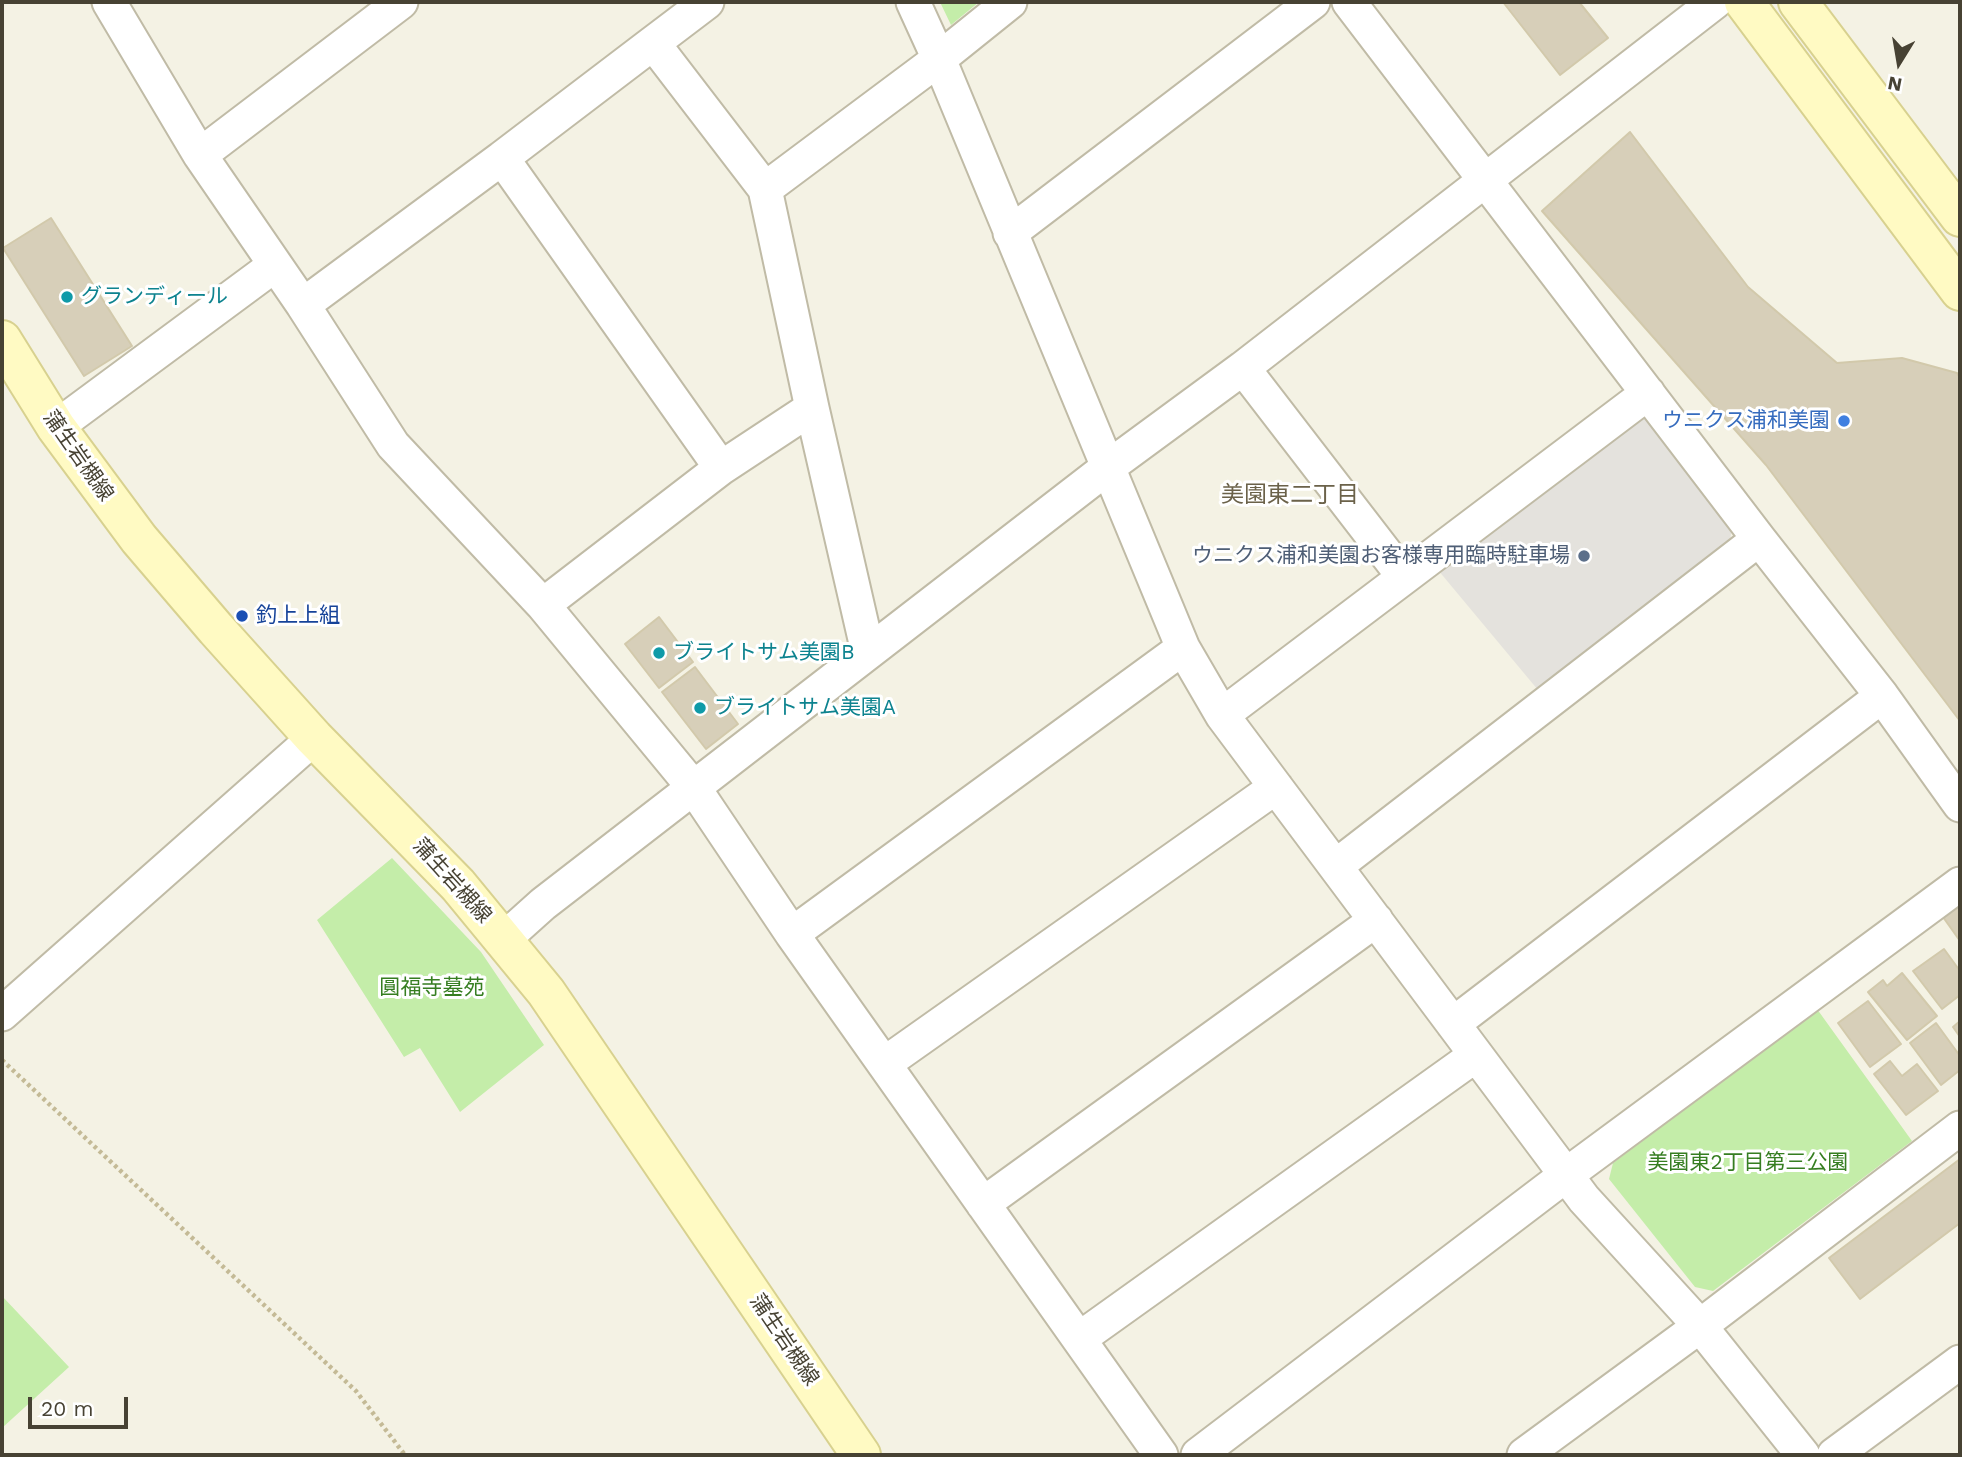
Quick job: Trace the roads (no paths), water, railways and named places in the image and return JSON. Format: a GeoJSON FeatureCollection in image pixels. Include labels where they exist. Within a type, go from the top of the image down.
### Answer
{"type":"FeatureCollection","features":[{"type":"Feature","properties":{"kind":"main road"},"geometry":{"type":"LineString","coordinates":[[1744,2],[1960,290]]}},
{"type":"Feature","properties":{"kind":"main road"},"geometry":{"type":"LineString","coordinates":[[1798,2],[1960,217]]}},
{"type":"Feature","properties":{"kind":"main road","name":"蒲生岩槻線"},"geometry":{"type":"LineString","coordinates":[[2,340],[56,427],[139,539],[314,738],[458,885],[546,992],[861,1455]]}},
{"type":"Feature","properties":{"kind":"street"},"geometry":{"type":"LineString","coordinates":[[109,2],[200,155],[303,305],[393,445],[543,605],[694,788],[792,934],[1161,1455]]}},
{"type":"Feature","properties":{"kind":"street"},"geometry":{"type":"LineString","coordinates":[[200,155],[401,2]]}},
{"type":"Feature","properties":{"kind":"street"},"geometry":{"type":"LineString","coordinates":[[303,305],[707,2]]}},
{"type":"Feature","properties":{"kind":"street"},"geometry":{"type":"LineString","coordinates":[[913,2],[1183,648],[1222,715],[1584,1199],[1700,1326],[1803,1455]]}},
{"type":"Feature","properties":{"kind":"street"},"geometry":{"type":"LineString","coordinates":[[765,190],[1010,2]]}},
{"type":"Feature","properties":{"kind":"street"},"geometry":{"type":"LineString","coordinates":[[1010,233],[1313,2]]}},
{"type":"Feature","properties":{"kind":"street"},"geometry":{"type":"LineString","coordinates":[[1349,2],[1759,540],[1882,696],[1960,806]]}},
{"type":"Feature","properties":{"kind":"street"},"geometry":{"type":"LineString","coordinates":[[505,939],[543,904],[868,652],[1107,468],[1243,368],[1715,2]]}},
{"type":"Feature","properties":{"kind":"street"},"geometry":{"type":"LineString","coordinates":[[653,43],[765,190],[868,652]]}},
{"type":"Feature","properties":{"kind":"street"},"geometry":{"type":"LineString","coordinates":[[502,158],[721,468]]}},
{"type":"Feature","properties":{"kind":"street"},"geometry":{"type":"LineString","coordinates":[[56,427],[275,265]]}},
{"type":"Feature","properties":{"kind":"street"},"geometry":{"type":"LineString","coordinates":[[1243,368],[1404,577]]}},
{"type":"Feature","properties":{"kind":"street"},"geometry":{"type":"LineString","coordinates":[[1222,715],[1648,393]]}},
{"type":"Feature","properties":{"kind":"street"},"geometry":{"type":"LineString","coordinates":[[543,605],[721,468],[812,408]]}},
{"type":"Feature","properties":{"kind":"street"},"geometry":{"type":"LineString","coordinates":[[1336,866],[1759,540]]}},
{"type":"Feature","properties":{"kind":"street"},"geometry":{"type":"LineString","coordinates":[[792,934],[1183,648]]}},
{"type":"Feature","properties":{"kind":"street"},"geometry":{"type":"LineString","coordinates":[[1453,1024],[1882,696]]}},
{"type":"Feature","properties":{"kind":"street"},"geometry":{"type":"LineString","coordinates":[[2,1014],[314,738]]}},
{"type":"Feature","properties":{"kind":"street"},"geometry":{"type":"LineString","coordinates":[[884,1064],[1276,787]]}},
{"type":"Feature","properties":{"kind":"street"},"geometry":{"type":"LineString","coordinates":[[1198,1455],[1566,1175],[1960,884]]}},
{"type":"Feature","properties":{"kind":"street"},"geometry":{"type":"LineString","coordinates":[[983,1204],[1376,920]]}},
{"type":"Feature","properties":{"kind":"street"},"geometry":{"type":"LineString","coordinates":[[1079,1339],[1476,1055]]}},
{"type":"Feature","properties":{"kind":"street"},"geometry":{"type":"LineString","coordinates":[[1524,1455],[1700,1326],[1960,1128]]}},
{"type":"Feature","properties":{"kind":"street"},"geometry":{"type":"LineString","coordinates":[[1834,1455],[1960,1362]]}},
{"type":"Feature","properties":{"kind":"place","name":"グランディール"},"geometry":{"type":"Point","coordinates":[67,297]}},
{"type":"Feature","properties":{"kind":"place","name":"ウニクス浦和美園"},"geometry":{"type":"Point","coordinates":[1844,421]}},
{"type":"Feature","properties":{"kind":"place","name":"ウニクス浦和美園お客様専用臨時駐車場"},"geometry":{"type":"Point","coordinates":[1584,556]}},
{"type":"Feature","properties":{"kind":"place","name":"釣上上組"},"geometry":{"type":"Point","coordinates":[242,616]}},
{"type":"Feature","properties":{"kind":"place","name":"ブライトサム美園B"},"geometry":{"type":"Point","coordinates":[659,653]}},
{"type":"Feature","properties":{"kind":"place","name":"ブライトサム美園A"},"geometry":{"type":"Point","coordinates":[700,708]}},
{"type":"Feature","properties":{"kind":"district","name":"美園東二丁目"},"geometry":{"type":"Point","coordinates":[1290,495]}},
{"type":"Feature","properties":{"kind":"park label","name":"圓福寺墓苑"},"geometry":{"type":"Point","coordinates":[432,988]}},
{"type":"Feature","properties":{"kind":"park label","name":"美園東2丁目第三公園"},"geometry":{"type":"Point","coordinates":[1748,1163]}}]}
